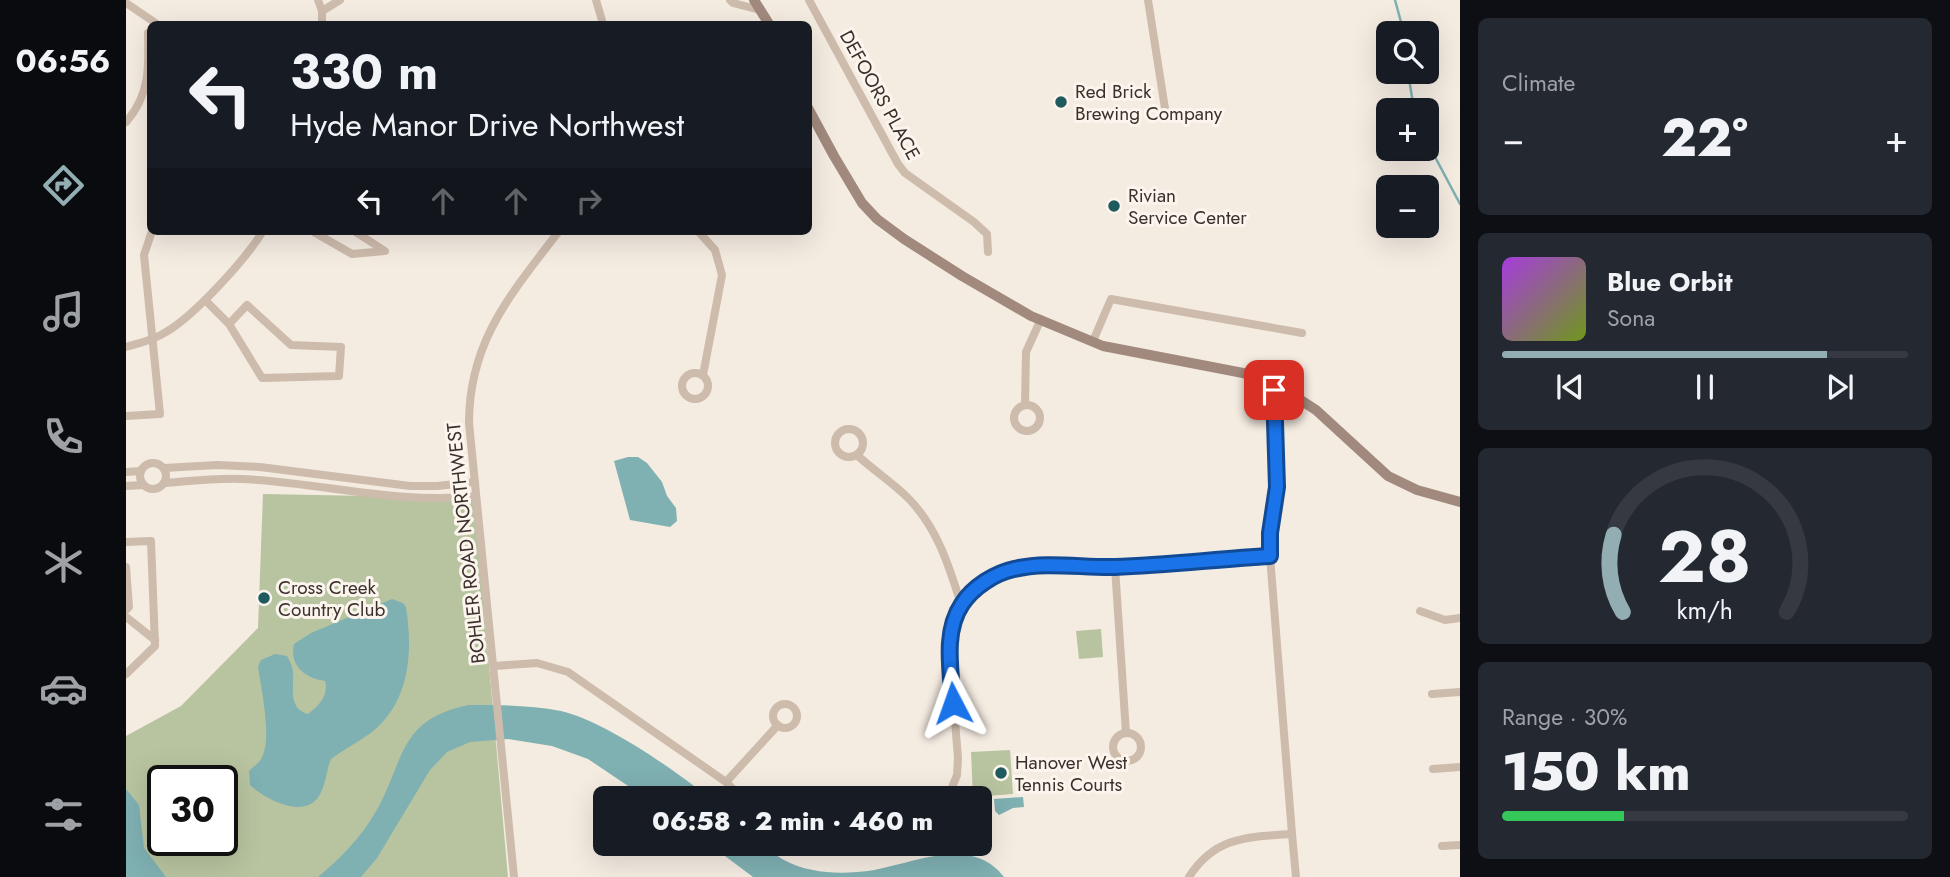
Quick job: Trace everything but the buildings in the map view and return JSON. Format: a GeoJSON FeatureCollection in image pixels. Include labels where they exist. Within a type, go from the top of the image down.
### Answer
{"type":"FeatureCollection","features":[{"type":"Feature","properties":{"kind":"street"},"geometry":{"type":"LineString","coordinates":[[318,0],[323,11],[322,21]]}},
{"type":"Feature","properties":{"kind":"street"},"geometry":{"type":"LineString","coordinates":[[323,11],[340,0]]}},
{"type":"Feature","properties":{"kind":"street"},"geometry":{"type":"LineString","coordinates":[[596,0],[602,21]]}},
{"type":"Feature","properties":{"kind":"street"},"geometry":{"type":"LineString","coordinates":[[730,0],[733,4],[757,5],[767,21]]}},
{"type":"Feature","properties":{"kind":"street","name":"DEFOORS PLACE"},"geometry":{"type":"LineString","coordinates":[[809,0],[898,164],[905,173],[981,228],[987,234],[988,252]]}},
{"type":"Feature","properties":{"kind":"street"},"geometry":{"type":"LineString","coordinates":[[1148,0],[1166,115]]}},
{"type":"Feature","properties":{"kind":"street"},"geometry":{"type":"LineString","coordinates":[[126,3],[153,21]]}},
{"type":"Feature","properties":{"kind":"street"},"geometry":{"type":"LineString","coordinates":[[126,122],[138,106],[147,86]]}},
{"type":"Feature","properties":{"kind":"street"},"geometry":{"type":"LineString","coordinates":[[812,115],[855,192],[877,219],[962,276],[1031,316],[1103,346],[1243,373],[1276,384],[1316,410],[1388,476],[1417,490],[1460,502]]}},
{"type":"Feature","properties":{"kind":"street"},"geometry":{"type":"LineString","coordinates":[[126,416],[160,414],[144,255],[151,235]]}},
{"type":"Feature","properties":{"kind":"street"},"geometry":{"type":"LineString","coordinates":[[126,347],[152,340],[181,323],[205,300],[260,235]]}},
{"type":"Feature","properties":{"kind":"street"},"geometry":{"type":"LineString","coordinates":[[320,235],[352,254],[385,251],[360,235]]}},
{"type":"Feature","properties":{"kind":"street","name":"BOHLER ROAD NORTHWEST"},"geometry":{"type":"LineString","coordinates":[[514,877],[469,423],[469,400],[474,370],[495,318],[556,235]]}},
{"type":"Feature","properties":{"kind":"street"},"geometry":{"type":"LineString","coordinates":[[702,235],[715,250],[722,275],[703,375]]}},
{"type":"Feature","properties":{"kind":"street"},"geometry":{"type":"LineString","coordinates":[[1093,341],[1111,299],[1301,333]]}},
{"type":"Feature","properties":{"kind":"street"},"geometry":{"type":"LineString","coordinates":[[205,300],[229,324],[262,379],[339,376],[341,347],[291,345],[247,305],[229,324]]}},
{"type":"Feature","properties":{"kind":"street"},"geometry":{"type":"LineString","coordinates":[[1025,405],[1026,352],[1041,319]]}},
{"type":"Feature","properties":{"kind":"street"},"geometry":{"type":"LineString","coordinates":[[1276,384],[1273,396],[1277,487],[1270,533],[1270,556],[1296,877]]}},
{"type":"Feature","properties":{"kind":"street"},"geometry":{"type":"LineString","coordinates":[[857,455],[905,495],[922,514],[941,544],[961,604]]}},
{"type":"Feature","properties":{"kind":"street"},"geometry":{"type":"LineString","coordinates":[[143,485],[140,479],[141,471],[152,462],[164,468],[167,475],[165,483]]}},
{"type":"Feature","properties":{"kind":"street"},"geometry":{"type":"LineString","coordinates":[[164,468],[217,465],[260,467],[410,486],[475,482]]}},
{"type":"Feature","properties":{"kind":"street"},"geometry":{"type":"LineString","coordinates":[[126,471],[141,471]]}},
{"type":"Feature","properties":{"kind":"street"},"geometry":{"type":"LineString","coordinates":[[126,486],[143,485],[155,490],[165,483],[240,479],[404,498],[452,499],[477,496]]}},
{"type":"Feature","properties":{"kind":"street"},"geometry":{"type":"LineString","coordinates":[[126,542],[151,541],[155,640],[155,646],[126,674]]}},
{"type":"Feature","properties":{"kind":"street"},"geometry":{"type":"LineString","coordinates":[[953,786],[957,775],[958,758],[950,636],[961,604],[987,581],[1015,569],[1033,566],[1115,567],[1270,556]]}},
{"type":"Feature","properties":{"kind":"street"},"geometry":{"type":"LineString","coordinates":[[126,567],[129,607],[126,610]]}},
{"type":"Feature","properties":{"kind":"street"},"geometry":{"type":"LineString","coordinates":[[1115,567],[1126,733]]}},
{"type":"Feature","properties":{"kind":"street"},"geometry":{"type":"LineString","coordinates":[[1420,611],[1445,620],[1460,618]]}},
{"type":"Feature","properties":{"kind":"street"},"geometry":{"type":"LineString","coordinates":[[126,617],[155,640]]}},
{"type":"Feature","properties":{"kind":"street"},"geometry":{"type":"LineString","coordinates":[[494,666],[537,663],[568,673],[730,786]]}},
{"type":"Feature","properties":{"kind":"street"},"geometry":{"type":"LineString","coordinates":[[1432,694],[1460,692]]}},
{"type":"Feature","properties":{"kind":"street"},"geometry":{"type":"LineString","coordinates":[[726,782],[778,725]]}},
{"type":"Feature","properties":{"kind":"street"},"geometry":{"type":"LineString","coordinates":[[1433,769],[1460,767]]}},
{"type":"Feature","properties":{"kind":"street"},"geometry":{"type":"LineString","coordinates":[[1189,877],[1201,860],[1223,844],[1250,836],[1292,834]]}},
{"type":"Feature","properties":{"kind":"street"},"geometry":{"type":"LineString","coordinates":[[1442,846],[1460,845]]}},
{"type":"Feature","properties":{"kind":"green space"},"geometry":{"type":"Polygon","coordinates":[[[263,494],[474,498],[508,877],[126,877],[126,736],[181,706],[258,628],[263,494]]]}},
{"type":"Feature","properties":{"kind":"green space"},"geometry":{"type":"Polygon","coordinates":[[[1101,629],[1103,657],[1079,659],[1076,631],[1101,629]]]}},
{"type":"Feature","properties":{"kind":"green space"},"geometry":{"type":"Polygon","coordinates":[[[1010,750],[1013,794],[992,796],[992,786],[973,786],[971,752],[1010,750]]]}},
{"type":"Feature","properties":{"kind":"water"},"geometry":{"type":"Polygon","coordinates":[[[638,457],[647,463],[662,482],[667,496],[676,508],[677,521],[670,527],[630,520],[614,461],[638,457]]]}},
{"type":"Feature","properties":{"kind":"water"},"geometry":{"type":"Polygon","coordinates":[[[392,599],[406,607],[409,642],[406,675],[394,706],[385,720],[372,732],[331,759],[321,792],[312,803],[294,807],[284,805],[256,790],[250,785],[249,771],[261,759],[266,739],[258,666],[261,660],[275,654],[287,656],[293,671],[295,703],[308,714],[322,700],[326,691],[325,681],[300,670],[294,659],[294,644],[311,633],[392,599]]]}},
{"type":"Feature","properties":{"kind":"water"},"geometry":{"type":"Polygon","coordinates":[[[469,705],[504,705],[561,711],[578,716],[638,747],[693,786],[628,786],[588,759],[552,746],[508,739],[470,742],[447,752],[430,770],[377,858],[361,877],[318,877],[350,847],[369,822],[385,794],[406,745],[416,732],[428,721],[469,705]]]}},
{"type":"Feature","properties":{"kind":"water"},"geometry":{"type":"Polygon","coordinates":[[[126,789],[139,805],[147,856],[150,856],[166,877],[126,877],[126,789]]]}},
{"type":"Feature","properties":{"kind":"water"},"geometry":{"type":"Polygon","coordinates":[[[1023,797],[1024,807],[1013,808],[999,815],[995,811],[994,799],[1023,797]]]}},
{"type":"Feature","properties":{"kind":"water"},"geometry":{"type":"Polygon","coordinates":[[[725,856],[778,856],[810,870],[848,873],[875,870],[934,856],[972,856],[989,863],[1004,877],[753,877],[725,856]]]}},
{"type":"Feature","properties":{"kind":"waterway"},"geometry":{"type":"LineString","coordinates":[[1395,0],[1401,21]]}},
{"type":"Feature","properties":{"kind":"waterway"},"geometry":{"type":"LineString","coordinates":[[1410,84],[1412,98]]}},
{"type":"Feature","properties":{"kind":"waterway"},"geometry":{"type":"LineString","coordinates":[[1437,161],[1460,204]]}},
{"type":"Feature","properties":{"kind":"place","name":"Red Brick Brewing Company"},"geometry":{"type":"Point","coordinates":[1061,102]}},
{"type":"Feature","properties":{"kind":"place","name":"Rivian Service Center"},"geometry":{"type":"Point","coordinates":[1114,206]}},
{"type":"Feature","properties":{"kind":"place","name":"Cross Creek Country Club"},"geometry":{"type":"Point","coordinates":[264,598]}},
{"type":"Feature","properties":{"kind":"place","name":"Hanover West Tennis Courts"},"geometry":{"type":"Point","coordinates":[1001,773]}},
{"type":"Feature","properties":{"kind":"route"},"geometry":{"type":"LineString","coordinates":[[953,703],[949,648],[954,623],[961,604],[975,590],[1000,574],[1033,566],[1115,567],[1270,556],[1270,533],[1277,487],[1274,390]]}}]}
